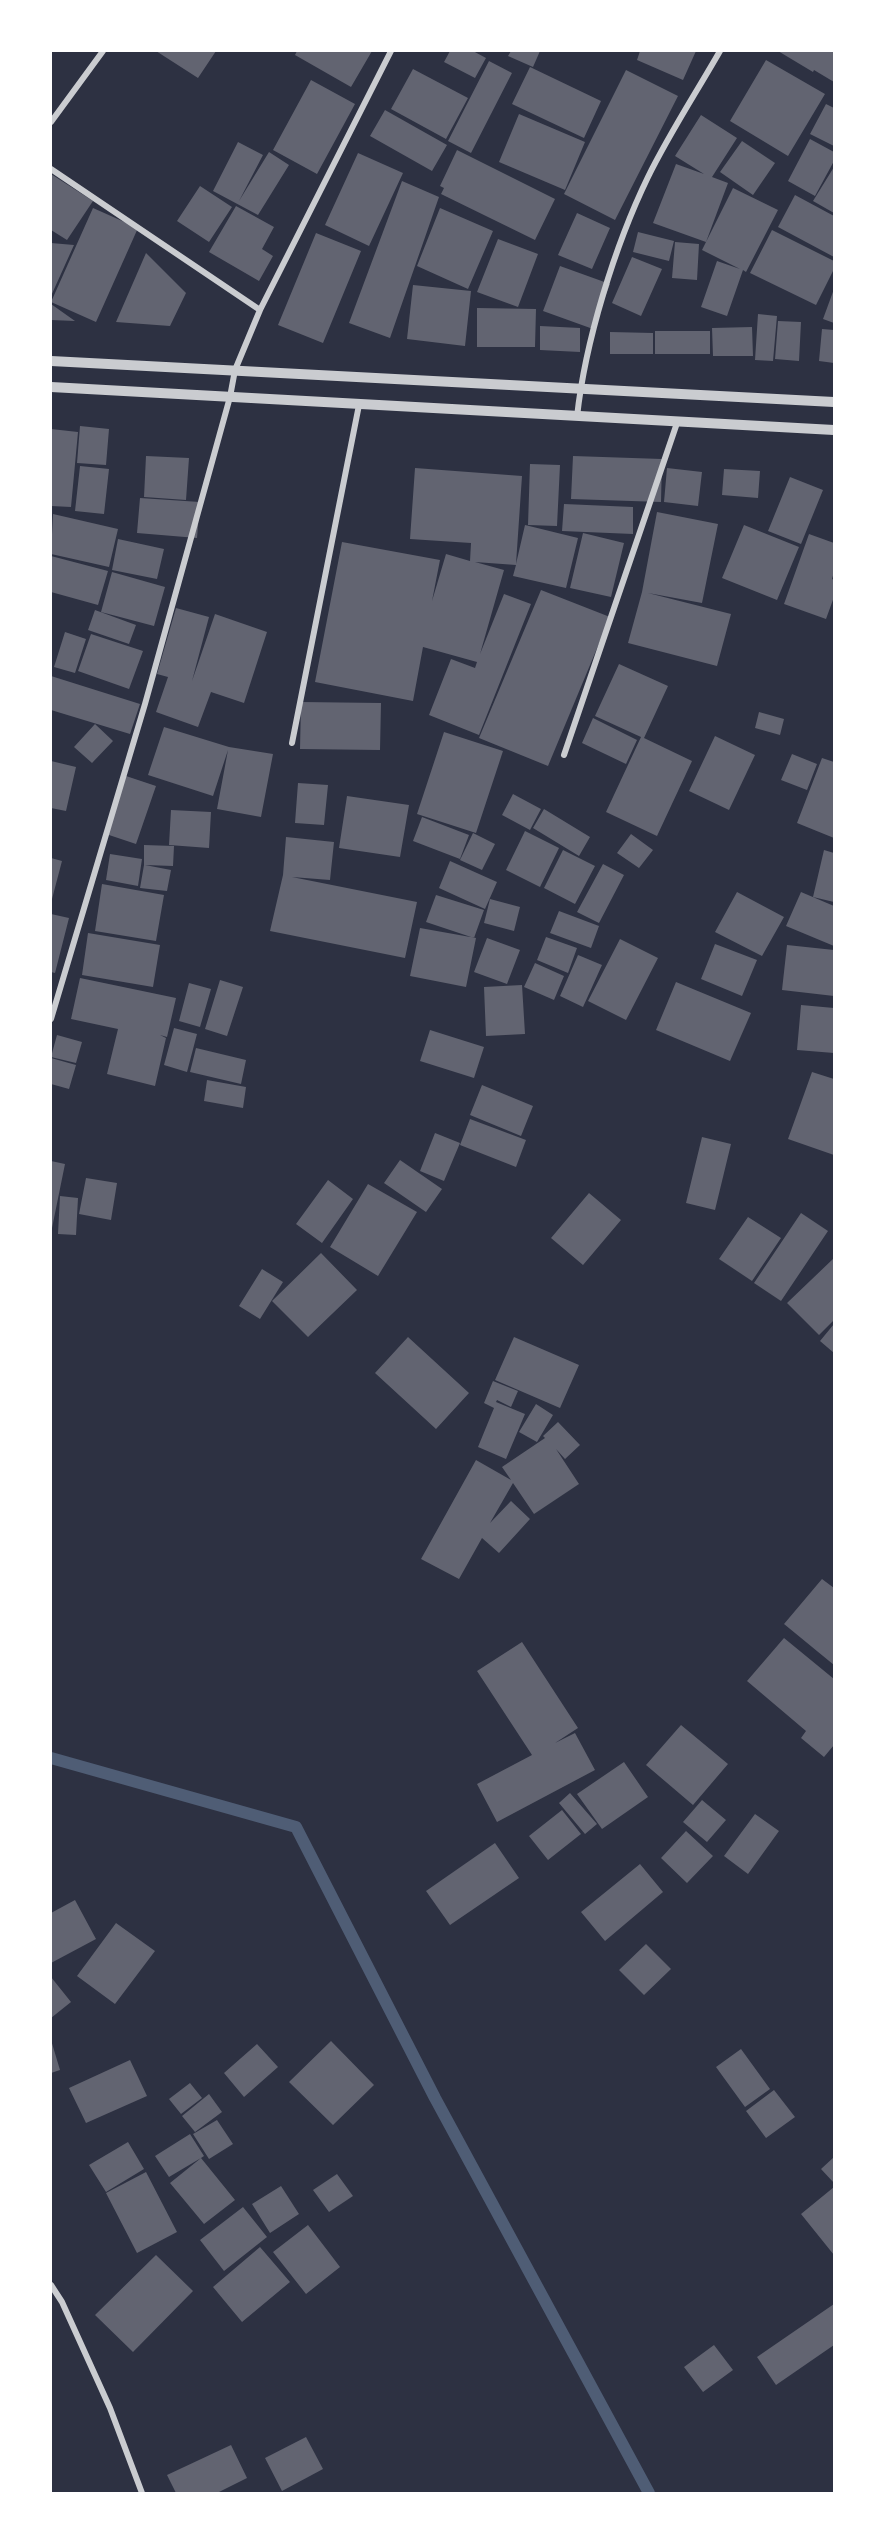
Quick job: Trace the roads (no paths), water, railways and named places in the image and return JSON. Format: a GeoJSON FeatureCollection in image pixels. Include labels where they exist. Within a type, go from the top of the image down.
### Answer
{"type":"FeatureCollection","features":[{"type":"Feature","properties":{"kind":"street"},"geometry":{"type":"LineString","coordinates":[[51,122],[103,51]]}},
{"type":"Feature","properties":{"kind":"street"},"geometry":{"type":"LineString","coordinates":[[51,1018],[145,704],[230,398],[235,370],[260,310],[391,51]]}},
{"type":"Feature","properties":{"kind":"street"},"geometry":{"type":"LineString","coordinates":[[577,417],[580,390],[608,278],[648,177],[720,51]]}},
{"type":"Feature","properties":{"kind":"street"},"geometry":{"type":"LineString","coordinates":[[51,170],[260,310]]}},
{"type":"Feature","properties":{"kind":"street"},"geometry":{"type":"LineString","coordinates":[[51,361],[834,402]]}},
{"type":"Feature","properties":{"kind":"street"},"geometry":{"type":"LineString","coordinates":[[51,387],[834,430]]}},
{"type":"Feature","properties":{"kind":"street"},"geometry":{"type":"LineString","coordinates":[[292,743],[359,405]]}},
{"type":"Feature","properties":{"kind":"street"},"geometry":{"type":"LineString","coordinates":[[564,755],[677,423]]}},
{"type":"Feature","properties":{"kind":"street"},"geometry":{"type":"LineString","coordinates":[[51,2285],[62,2302],[110,2408],[142,2493]]}},
{"type":"Feature","properties":{"kind":"waterway"},"geometry":{"type":"LineString","coordinates":[[51,1758],[296,1827],[435,2098],[649,2493]]}}]}
